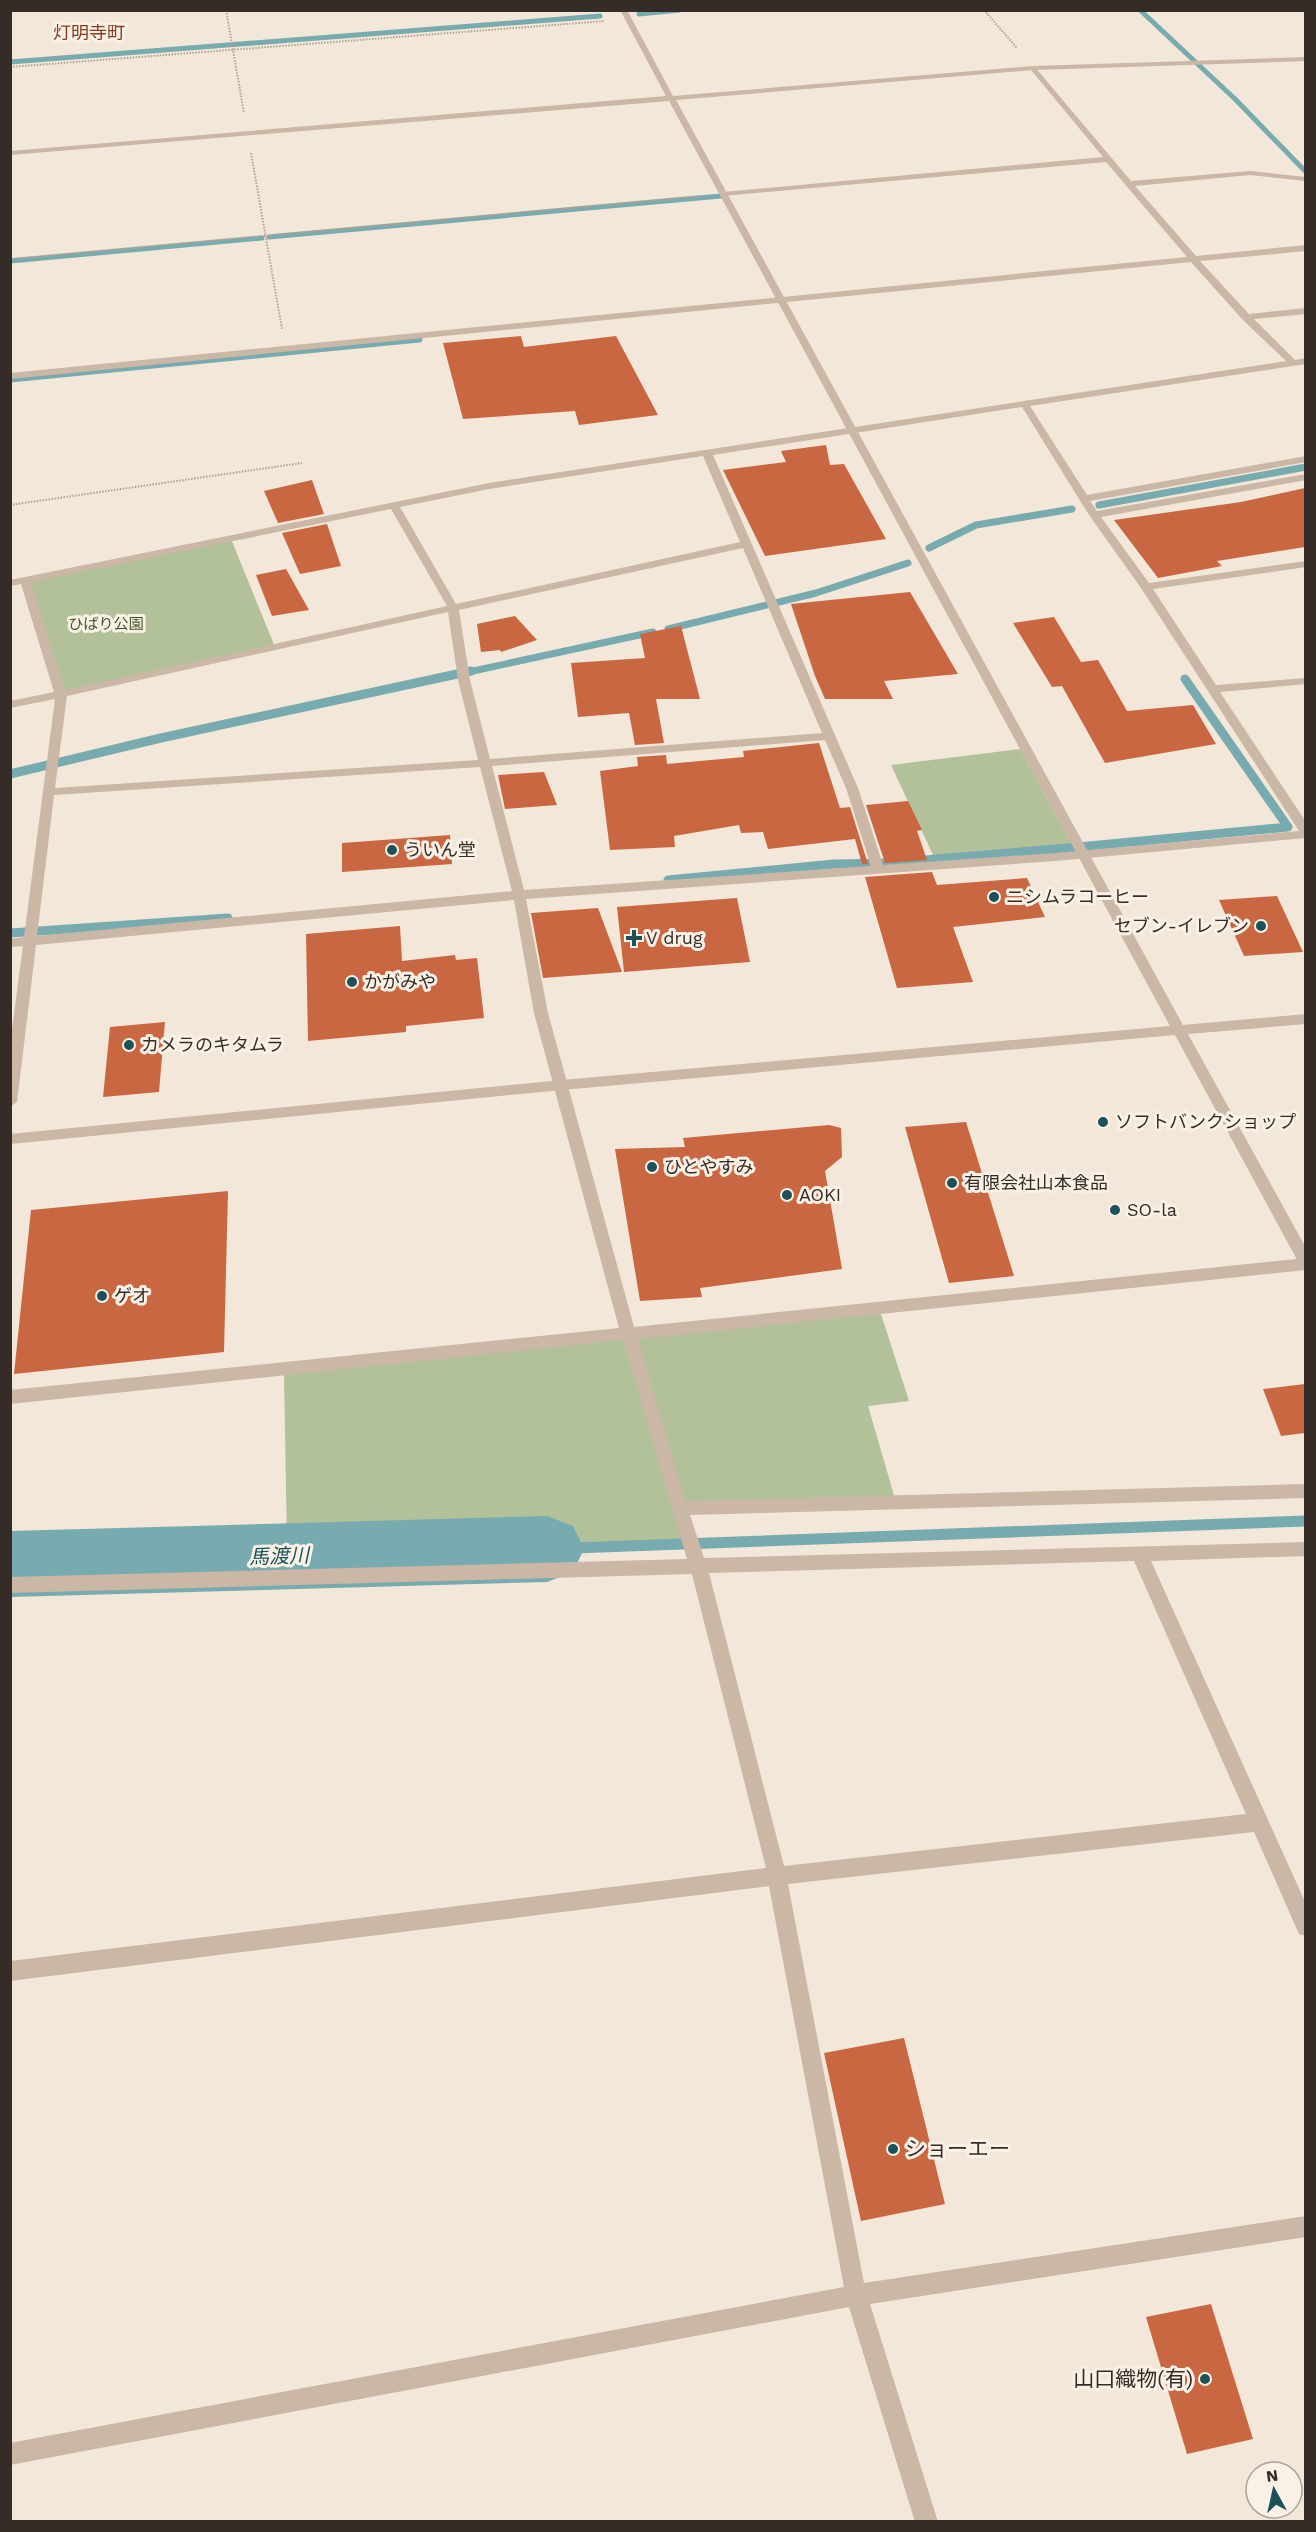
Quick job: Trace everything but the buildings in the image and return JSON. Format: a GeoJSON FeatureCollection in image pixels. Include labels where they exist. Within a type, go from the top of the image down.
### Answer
{"type":"FeatureCollection","features":[{"type":"Feature","properties":{"kind":"street"},"geometry":{"type":"LineString","coordinates":[[10,1397],[1305,1264],[1181,1030],[850,430],[623,10]]}},
{"type":"Feature","properties":{"kind":"street"},"geometry":{"type":"LineString","coordinates":[[10,153],[1034,68],[1305,59]]}},
{"type":"Feature","properties":{"kind":"street"},"geometry":{"type":"LineString","coordinates":[[1034,68],[1192,259],[1245,317],[1293,363]]}},
{"type":"Feature","properties":{"kind":"street"},"geometry":{"type":"LineString","coordinates":[[723,194],[1110,159]]}},
{"type":"Feature","properties":{"kind":"street"},"geometry":{"type":"LineString","coordinates":[[1130,184],[1250,173],[1305,179]]}},
{"type":"Feature","properties":{"kind":"street"},"geometry":{"type":"LineString","coordinates":[[10,376],[1305,248]]}},
{"type":"Feature","properties":{"kind":"street"},"geometry":{"type":"LineString","coordinates":[[1245,317],[1305,311]]}},
{"type":"Feature","properties":{"kind":"street"},"geometry":{"type":"LineString","coordinates":[[10,583],[489,486],[1305,361]]}},
{"type":"Feature","properties":{"kind":"street"},"geometry":{"type":"LineString","coordinates":[[10,944],[519,895],[1082,854],[1305,833],[1146,587],[1084,499],[1025,405]]}},
{"type":"Feature","properties":{"kind":"street"},"geometry":{"type":"LineString","coordinates":[[707,453],[852,788],[878,870]]}},
{"type":"Feature","properties":{"kind":"street"},"geometry":{"type":"LineString","coordinates":[[1084,499],[1305,459]]}},
{"type":"Feature","properties":{"kind":"street"},"geometry":{"type":"LineString","coordinates":[[1094,514],[1305,477]]}},
{"type":"Feature","properties":{"kind":"street"},"geometry":{"type":"LineString","coordinates":[[394,506],[453,608],[464,680],[519,895],[541,1013],[629,1335],[679,1508],[698,1565],[777,1876],[856,2295],[927,2522]]}},
{"type":"Feature","properties":{"kind":"street"},"geometry":{"type":"LineString","coordinates":[[10,705],[746,544]]}},
{"type":"Feature","properties":{"kind":"street"},"geometry":{"type":"LineString","coordinates":[[1146,587],[1305,564]]}},
{"type":"Feature","properties":{"kind":"street"},"geometry":{"type":"LineString","coordinates":[[10,1102],[61,695],[26,580]]}},
{"type":"Feature","properties":{"kind":"street"},"geometry":{"type":"LineString","coordinates":[[1211,689],[1305,681]]}},
{"type":"Feature","properties":{"kind":"street"},"geometry":{"type":"LineString","coordinates":[[48,792],[485,764],[829,736]]}},
{"type":"Feature","properties":{"kind":"street"},"geometry":{"type":"LineString","coordinates":[[10,1139],[562,1085],[1305,1019]]}},
{"type":"Feature","properties":{"kind":"street"},"geometry":{"type":"LineString","coordinates":[[679,1508],[1305,1491]]}},
{"type":"Feature","properties":{"kind":"street"},"geometry":{"type":"LineString","coordinates":[[10,1585],[1305,1549]]}},
{"type":"Feature","properties":{"kind":"street"},"geometry":{"type":"LineString","coordinates":[[1139,1554],[1305,1927]]}},
{"type":"Feature","properties":{"kind":"street"},"geometry":{"type":"LineString","coordinates":[[10,1971],[777,1876],[1259,1822]]}},
{"type":"Feature","properties":{"kind":"street"},"geometry":{"type":"LineString","coordinates":[[10,2454],[856,2295],[1305,2226]]}},
{"type":"Feature","properties":{"kind":"path"},"geometry":{"type":"LineString","coordinates":[[226,10],[285,349]]}},
{"type":"Feature","properties":{"kind":"path"},"geometry":{"type":"LineString","coordinates":[[984,10],[1034,68]]}},
{"type":"Feature","properties":{"kind":"path"},"geometry":{"type":"LineString","coordinates":[[10,67],[612,21]]}},
{"type":"Feature","properties":{"kind":"path"},"geometry":{"type":"LineString","coordinates":[[10,259],[723,194]]}},
{"type":"Feature","properties":{"kind":"path"},"geometry":{"type":"LineString","coordinates":[[10,505],[302,463]]}},
{"type":"Feature","properties":{"kind":"green space","name":"ひばり公園"},"geometry":{"type":"Polygon","coordinates":[[[231,539],[275,647],[61,695],[25,580],[231,539]]]}},
{"type":"Feature","properties":{"kind":"green space"},"geometry":{"type":"Polygon","coordinates":[[[1020,749],[1072,845],[934,857],[891,765],[1020,749]]]}},
{"type":"Feature","properties":{"kind":"green space"},"geometry":{"type":"Polygon","coordinates":[[[880,1311],[909,1401],[868,1406],[896,1502],[683,1508],[689,1544],[287,1545],[284,1374],[880,1311]]]}},
{"type":"Feature","properties":{"kind":"waterway"},"geometry":{"type":"LineString","coordinates":[[639,14],[680,10]]}},
{"type":"Feature","properties":{"kind":"waterway"},"geometry":{"type":"LineString","coordinates":[[1140,10],[1235,99],[1306,172]]}},
{"type":"Feature","properties":{"kind":"waterway"},"geometry":{"type":"LineString","coordinates":[[10,62],[600,16]]}},
{"type":"Feature","properties":{"kind":"waterway"},"geometry":{"type":"LineString","coordinates":[[269,237],[721,196]]}},
{"type":"Feature","properties":{"kind":"waterway"},"geometry":{"type":"LineString","coordinates":[[10,261],[262,238]]}},
{"type":"Feature","properties":{"kind":"waterway"},"geometry":{"type":"LineString","coordinates":[[10,379],[419,339]]}},
{"type":"Feature","properties":{"kind":"waterway"},"geometry":{"type":"LineString","coordinates":[[1099,505],[1306,467]]}},
{"type":"Feature","properties":{"kind":"waterway"},"geometry":{"type":"LineString","coordinates":[[929,548],[976,525],[1072,509]]}},
{"type":"Feature","properties":{"kind":"waterway"},"geometry":{"type":"LineString","coordinates":[[668,629],[816,593],[908,563]]}},
{"type":"Feature","properties":{"kind":"waterway"},"geometry":{"type":"LineString","coordinates":[[464,673],[653,632]]}},
{"type":"Feature","properties":{"kind":"waterway"},"geometry":{"type":"LineString","coordinates":[[10,774],[161,738],[471,671]]}},
{"type":"Feature","properties":{"kind":"waterway"},"geometry":{"type":"LineString","coordinates":[[668,880],[834,864],[889,863],[1068,848],[1288,827],[1185,679]]}},
{"type":"Feature","properties":{"kind":"waterway"},"geometry":{"type":"LineString","coordinates":[[10,933],[228,918]]}},
{"type":"Feature","properties":{"kind":"waterway"},"geometry":{"type":"LineString","coordinates":[[547,1549],[1306,1521]]}},
{"type":"Feature","properties":{"kind":"waterway","name":"馬渡川"},"geometry":{"type":"LineString","coordinates":[[10,1564],[547,1549]]}},
{"type":"Feature","properties":{"kind":"place","name":"ういん堂"},"geometry":{"type":"Point","coordinates":[392,850]}},
{"type":"Feature","properties":{"kind":"place","name":"ニシムラコーヒー"},"geometry":{"type":"Point","coordinates":[994,897]}},
{"type":"Feature","properties":{"kind":"place","name":"セブン-イレブン"},"geometry":{"type":"Point","coordinates":[1261,926]}},
{"type":"Feature","properties":{"kind":"place","name":"V drug"},"geometry":{"type":"Point","coordinates":[634,938]}},
{"type":"Feature","properties":{"kind":"place","name":"かがみや"},"geometry":{"type":"Point","coordinates":[352,982]}},
{"type":"Feature","properties":{"kind":"place","name":"カメラのキタムラ"},"geometry":{"type":"Point","coordinates":[129,1045]}},
{"type":"Feature","properties":{"kind":"place","name":"ソフトバンクショップ"},"geometry":{"type":"Point","coordinates":[1103,1122]}},
{"type":"Feature","properties":{"kind":"place","name":"ひとやすみ"},"geometry":{"type":"Point","coordinates":[652,1167]}},
{"type":"Feature","properties":{"kind":"place","name":"有限会社山本食品"},"geometry":{"type":"Point","coordinates":[952,1183]}},
{"type":"Feature","properties":{"kind":"place","name":"AOKI"},"geometry":{"type":"Point","coordinates":[787,1195]}},
{"type":"Feature","properties":{"kind":"place","name":"SO-la"},"geometry":{"type":"Point","coordinates":[1115,1210]}},
{"type":"Feature","properties":{"kind":"place","name":"ゲオ"},"geometry":{"type":"Point","coordinates":[102,1296]}},
{"type":"Feature","properties":{"kind":"place","name":"ショーエー"},"geometry":{"type":"Point","coordinates":[893,2149]}},
{"type":"Feature","properties":{"kind":"place","name":"山口織物(有)"},"geometry":{"type":"Point","coordinates":[1205,2379]}},
{"type":"Feature","properties":{"kind":"district","name":"灯明寺町"},"geometry":{"type":"Point","coordinates":[89,33]}}]}
